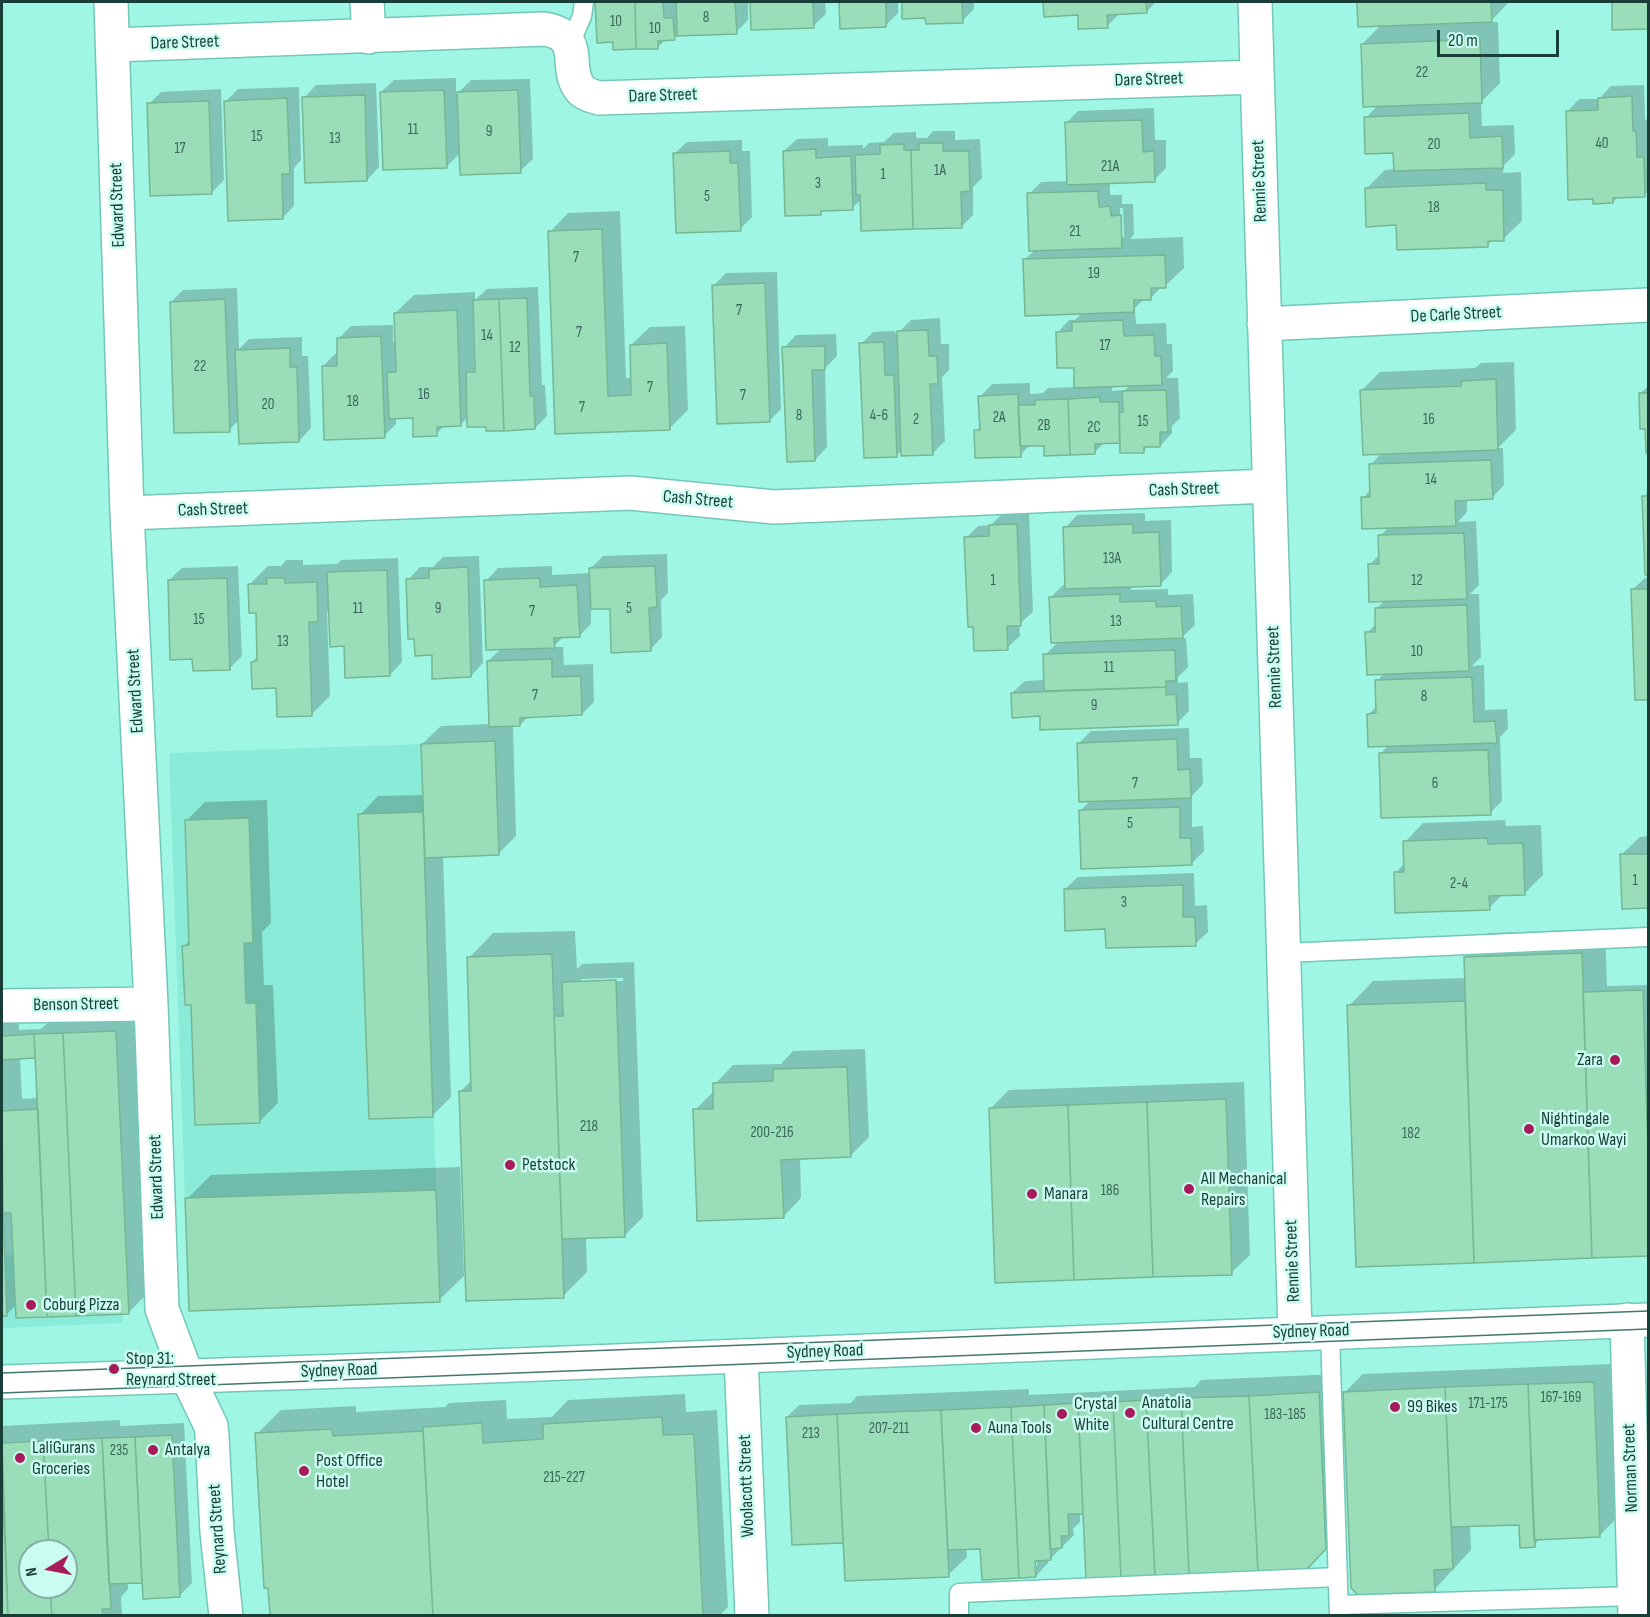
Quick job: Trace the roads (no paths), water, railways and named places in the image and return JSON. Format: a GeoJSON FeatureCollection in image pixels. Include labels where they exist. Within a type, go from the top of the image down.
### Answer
{"type":"FeatureCollection","features":[{"type":"Feature","properties":{"kind":"main road","name":"Edward Street"},"geometry":{"type":"LineString","coordinates":[[111,2],[127,513],[151,1004],[162,1309],[188,1376]]}},
{"type":"Feature","properties":{"kind":"main road"},"geometry":{"type":"LineString","coordinates":[[367,2],[369,37]]}},
{"type":"Feature","properties":{"kind":"main road","name":"Rennie Street"},"geometry":{"type":"LineString","coordinates":[[1254,2],[1295,1332]]}},
{"type":"Feature","properties":{"kind":"main road","name":"Dare Street"},"geometry":{"type":"LineString","coordinates":[[113,45],[544,29],[556,31],[570,44],[578,84],[582,92],[599,98],[1257,76]]}},
{"type":"Feature","properties":{"kind":"main road","name":"De Carle Street"},"geometry":{"type":"LineString","coordinates":[[1264,324],[1648,305]]}},
{"type":"Feature","properties":{"kind":"main road","name":"Cash Street"},"geometry":{"type":"LineString","coordinates":[[127,513],[630,493],[774,507],[1269,486]]}},
{"type":"Feature","properties":{"kind":"main road","name":"Benson Street"},"geometry":{"type":"LineString","coordinates":[[2,1006],[151,1004]]}},
{"type":"Feature","properties":{"kind":"main road","name":"Sydney Road"},"geometry":{"type":"LineString","coordinates":[[2,1382],[741,1356],[1637,1320]]}},
{"type":"Feature","properties":{"kind":"main road","name":"Norman Street"},"geometry":{"type":"LineString","coordinates":[[1635,1606],[1637,1320]]}},
{"type":"Feature","properties":{"kind":"main road","name":"Woolacott Street"},"geometry":{"type":"LineString","coordinates":[[741,1356],[752,1616]]}},
{"type":"Feature","properties":{"kind":"main road","name":"Reynard Street"},"geometry":{"type":"LineString","coordinates":[[188,1376],[211,1426],[217,1532],[226,1616]]}},
{"type":"Feature","properties":{"kind":"lane"},"geometry":{"type":"LineString","coordinates":[[570,44],[582,16],[584,2]]}},
{"type":"Feature","properties":{"kind":"lane"},"geometry":{"type":"LineString","coordinates":[[1284,953],[1648,937]]}},
{"type":"Feature","properties":{"kind":"lane"},"geometry":{"type":"LineString","coordinates":[[1330,1332],[1339,1610],[1635,1606]]}},
{"type":"Feature","properties":{"kind":"lane"},"geometry":{"type":"LineString","coordinates":[[959,1616],[959,1593],[1338,1577]]}},
{"type":"Feature","properties":{"kind":"tram line"},"geometry":{"type":"LineString","coordinates":[[2,1373],[1648,1311]]}},
{"type":"Feature","properties":{"kind":"tram line"},"geometry":{"type":"LineString","coordinates":[[2,1393],[1648,1329]]}},
{"type":"Feature","properties":{"kind":"place","name":"Zara"},"geometry":{"type":"Point","coordinates":[1615,1060]}},
{"type":"Feature","properties":{"kind":"place","name":"Nightingale Umarkoo Wayi"},"geometry":{"type":"Point","coordinates":[1529,1129]}},
{"type":"Feature","properties":{"kind":"place","name":"Petstock"},"geometry":{"type":"Point","coordinates":[510,1165]}},
{"type":"Feature","properties":{"kind":"place","name":"All Mechanical Repairs"},"geometry":{"type":"Point","coordinates":[1189,1189]}},
{"type":"Feature","properties":{"kind":"place","name":"Manara"},"geometry":{"type":"Point","coordinates":[1032,1194]}},
{"type":"Feature","properties":{"kind":"place","name":"Coburg Pizza"},"geometry":{"type":"Point","coordinates":[31,1305]}},
{"type":"Feature","properties":{"kind":"place","name":"Stop 31: Reynard Street"},"geometry":{"type":"Point","coordinates":[114,1369]}},
{"type":"Feature","properties":{"kind":"place","name":"99 Bikes"},"geometry":{"type":"Point","coordinates":[1395,1407]}},
{"type":"Feature","properties":{"kind":"place","name":"Anatolia Cultural Centre"},"geometry":{"type":"Point","coordinates":[1130,1413]}},
{"type":"Feature","properties":{"kind":"place","name":"Crystal White"},"geometry":{"type":"Point","coordinates":[1062,1414]}},
{"type":"Feature","properties":{"kind":"place","name":"Auna Tools"},"geometry":{"type":"Point","coordinates":[976,1428]}},
{"type":"Feature","properties":{"kind":"place","name":"Antalya"},"geometry":{"type":"Point","coordinates":[153,1450]}},
{"type":"Feature","properties":{"kind":"place","name":"LaliGurans Groceries"},"geometry":{"type":"Point","coordinates":[20,1458]}},
{"type":"Feature","properties":{"kind":"place","name":"Post Office Hotel"},"geometry":{"type":"Point","coordinates":[304,1471]}}]}
